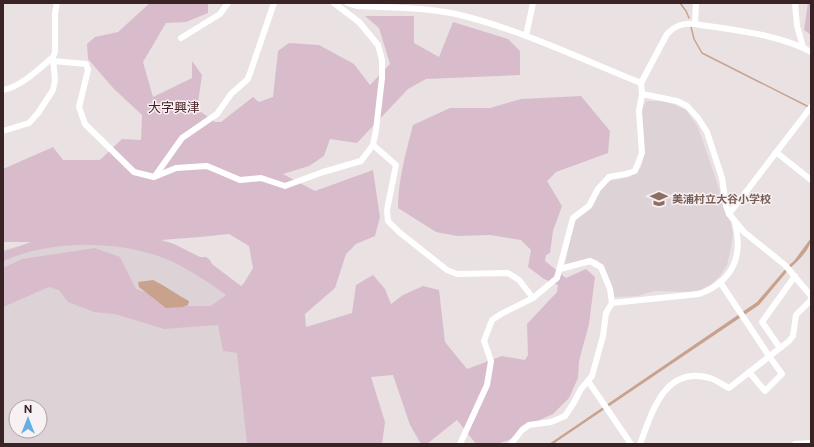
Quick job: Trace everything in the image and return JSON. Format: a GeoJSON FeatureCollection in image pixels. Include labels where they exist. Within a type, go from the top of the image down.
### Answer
{"type":"FeatureCollection","features":[{"type":"Feature","properties":{"kind":"street"},"geometry":{"type":"LineString","coordinates":[[3,132],[29,123],[38,114],[53,90],[55,80],[53,59],[55,52],[54,14],[57,3]]}},
{"type":"Feature","properties":{"kind":"street"},"geometry":{"type":"LineString","coordinates":[[181,38],[220,14],[228,3]]}},
{"type":"Feature","properties":{"kind":"street"},"geometry":{"type":"LineString","coordinates":[[154,177],[182,138],[217,114],[231,94],[248,79],[274,3]]}},
{"type":"Feature","properties":{"kind":"street"},"geometry":{"type":"LineString","coordinates":[[3,90],[17,85],[53,59],[86,64],[88,70],[79,107],[84,124],[134,172],[154,177],[176,168],[207,166],[240,180],[260,178],[285,186],[361,161],[373,145],[380,107],[382,78],[382,60],[378,45],[359,22],[334,3]]}},
{"type":"Feature","properties":{"kind":"street"},"geometry":{"type":"LineString","coordinates":[[347,3],[357,6],[436,11],[462,16],[526,36],[640,83]]}},
{"type":"Feature","properties":{"kind":"street"},"geometry":{"type":"LineString","coordinates":[[526,36],[533,3]]}},
{"type":"Feature","properties":{"kind":"street"},"geometry":{"type":"LineString","coordinates":[[695,24],[696,3]]}},
{"type":"Feature","properties":{"kind":"street"},"geometry":{"type":"LineString","coordinates":[[795,3],[797,26],[803,48]]}},
{"type":"Feature","properties":{"kind":"street"},"geometry":{"type":"LineString","coordinates":[[460,444],[488,380],[491,361],[484,341],[492,320],[533,298],[557,278],[573,218],[589,206],[598,188],[609,177],[635,171],[642,153],[639,111],[642,94],[640,83],[670,31],[682,24],[695,24],[782,40],[811,52]]}},
{"type":"Feature","properties":{"kind":"street"},"geometry":{"type":"LineString","coordinates":[[642,94],[677,101],[687,106],[698,118],[706,132],[722,178],[726,206],[729,214],[744,232],[788,268],[811,296]]}},
{"type":"Feature","properties":{"kind":"street"},"geometry":{"type":"LineString","coordinates":[[729,214],[811,107]]}},
{"type":"Feature","properties":{"kind":"street"},"geometry":{"type":"LineString","coordinates":[[373,145],[396,165],[387,210],[388,221],[399,232],[447,270],[457,274],[508,273],[519,280],[533,298]]}},
{"type":"Feature","properties":{"kind":"street"},"geometry":{"type":"LineString","coordinates":[[776,152],[811,180]]}},
{"type":"Feature","properties":{"kind":"street"},"geometry":{"type":"LineString","coordinates":[[612,303],[699,294],[710,290],[730,272],[737,253],[735,222]]}},
{"type":"Feature","properties":{"kind":"street"},"geometry":{"type":"LineString","coordinates":[[511,444],[522,430],[529,425],[551,422],[565,416],[574,404],[581,389],[592,376],[602,341],[606,313],[612,303],[610,289],[601,267],[590,261],[560,269]]}},
{"type":"Feature","properties":{"kind":"street"},"geometry":{"type":"LineString","coordinates":[[780,348],[762,322],[795,276]]}},
{"type":"Feature","properties":{"kind":"street"},"geometry":{"type":"LineString","coordinates":[[720,282],[782,374],[765,391],[749,372]]}},
{"type":"Feature","properties":{"kind":"street"},"geometry":{"type":"LineString","coordinates":[[640,444],[653,409],[666,389],[676,382],[695,377],[710,378],[729,388],[793,336],[796,315],[811,300]]}},
{"type":"Feature","properties":{"kind":"street"},"geometry":{"type":"LineString","coordinates":[[588,381],[631,444]]}},
{"type":"Feature","properties":{"kind":"street"},"geometry":{"type":"LineString","coordinates":[[795,444],[811,443]]}},
{"type":"Feature","properties":{"kind":"shaded area"},"geometry":{"type":"Polygon","coordinates":[[[150,3],[208,4],[208,13],[186,22],[166,23],[143,62],[153,97],[192,78],[192,61],[202,75],[197,109],[215,122],[221,122],[253,97],[259,102],[273,97],[278,51],[289,43],[319,45],[354,64],[370,85],[390,64],[379,28],[365,16],[414,16],[414,43],[439,57],[453,22],[508,39],[520,51],[520,75],[426,79],[408,89],[357,143],[330,139],[324,156],[309,166],[283,174],[315,191],[373,170],[380,217],[375,236],[356,244],[346,254],[335,288],[305,314],[306,327],[352,313],[356,285],[373,275],[385,289],[391,304],[403,295],[423,286],[439,290],[445,342],[467,369],[502,356],[525,360],[528,355],[527,324],[557,292],[558,285],[544,279],[528,267],[531,250],[521,240],[490,235],[457,236],[436,232],[398,208],[401,177],[413,125],[450,108],[490,108],[521,99],[581,96],[610,131],[608,153],[556,172],[547,181],[562,206],[553,231],[550,253],[546,255],[545,261],[566,278],[586,269],[595,277],[589,324],[579,361],[578,378],[569,398],[553,414],[529,425],[509,440],[497,444],[476,444],[457,420],[427,444],[421,444],[410,425],[393,375],[371,377],[385,422],[382,444],[247,444],[237,353],[223,351],[218,325],[164,329],[115,314],[94,312],[68,302],[59,290],[49,287],[3,307],[3,268],[22,259],[95,248],[120,257],[136,289],[186,306],[211,306],[226,295],[183,267],[164,258],[137,250],[118,247],[98,245],[59,246],[21,254],[3,261],[3,252],[31,242],[3,242],[3,169],[53,147],[63,160],[100,160],[122,139],[141,140],[142,115],[114,89],[88,59],[87,44],[95,37],[118,32],[150,3]],[[229,234],[161,240],[174,244],[200,257],[206,257],[212,264],[241,286],[253,268],[249,246],[229,234]]]}},
{"type":"Feature","properties":{"kind":"shaded area"},"geometry":{"type":"Polygon","coordinates":[[[808,3],[811,3],[811,35],[804,30],[808,3]]]}},
{"type":"Feature","properties":{"kind":"shaded area","name":"美浦村立大谷小学校"},"geometry":{"type":"Polygon","coordinates":[[[646,101],[662,101],[686,110],[698,127],[731,224],[733,234],[731,248],[727,265],[720,276],[710,285],[700,290],[688,292],[655,291],[637,296],[614,297],[608,277],[598,260],[591,259],[565,264],[573,225],[578,217],[594,205],[597,194],[603,186],[612,180],[630,177],[641,168],[644,154],[641,112],[646,101]]]}},
{"type":"Feature","properties":{"kind":"shaded area"},"geometry":{"type":"Polygon","coordinates":[[[58,237],[126,240],[232,288],[321,444],[3,444],[3,250],[58,237]]]}},
{"type":"Feature","properties":{"kind":"shaded area"},"geometry":{"type":"Polygon","coordinates":[[[811,238],[809,246],[804,254],[790,268],[759,305],[553,444],[549,444],[757,302],[794,261],[811,238]]]}},
{"type":"Feature","properties":{"kind":"shaded area"},"geometry":{"type":"Polygon","coordinates":[[[153,280],[189,301],[188,305],[183,307],[166,308],[139,287],[138,282],[153,280]]]}},
{"type":"Feature","properties":{"kind":"waterway"},"geometry":{"type":"LineString","coordinates":[[680,3],[689,18]]}},
{"type":"Feature","properties":{"kind":"waterway"},"geometry":{"type":"LineString","coordinates":[[691,27],[694,39],[702,53],[809,107]]}},
{"type":"Feature","properties":{"kind":"place","name":"美浦村立大谷小学校"},"geometry":{"type":"Point","coordinates":[659,199]}},
{"type":"Feature","properties":{"kind":"district","name":"大字興津"},"geometry":{"type":"Point","coordinates":[174,107]}}]}
